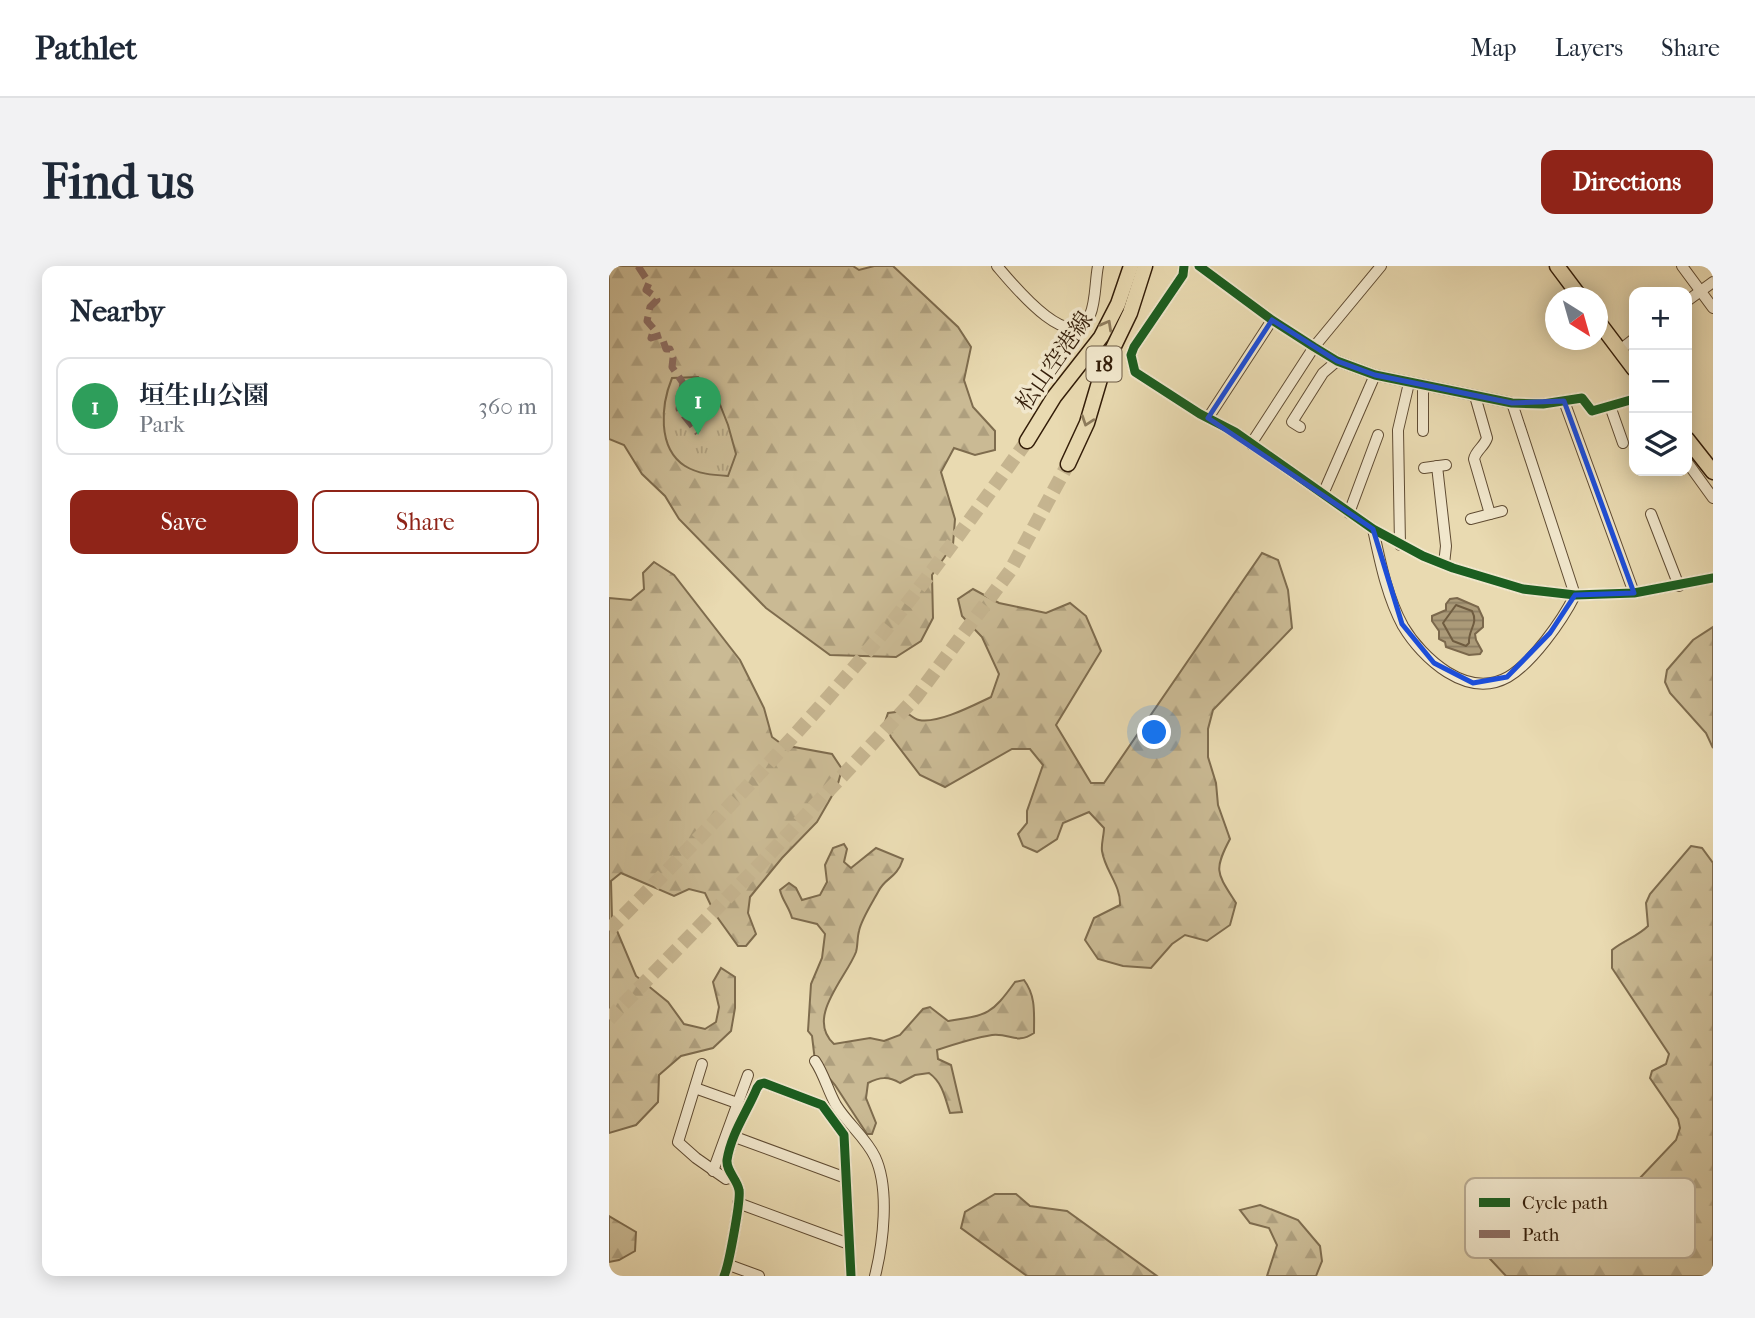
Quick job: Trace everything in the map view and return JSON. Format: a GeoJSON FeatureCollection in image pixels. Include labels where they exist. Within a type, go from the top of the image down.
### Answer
{"type":"FeatureCollection","features":[{"type":"Feature","properties":{"kind":"main road","name":"松山空港線"},"geometry":{"type":"LineString","coordinates":[[1027,442],[1053,397],[1101,337],[1118,304],[1131,266]]}},
{"type":"Feature","properties":{"kind":"main road","name":"松山空港線"},"geometry":{"type":"LineString","coordinates":[[1068,464],[1087,422],[1103,369],[1130,313],[1145,266]]}},
{"type":"Feature","properties":{"kind":"main road"},"geometry":{"type":"LineString","coordinates":[[1557,266],[1572,287]]}},
{"type":"Feature","properties":{"kind":"main road"},"geometry":{"type":"LineString","coordinates":[[1608,334],[1629,362]]}},
{"type":"Feature","properties":{"kind":"main road"},"geometry":{"type":"LineString","coordinates":[[1692,445],[1711,467]]}},
{"type":"Feature","properties":{"kind":"street"},"geometry":{"type":"LineString","coordinates":[[997,266],[1023,295],[1048,317],[1066,328],[1074,328],[1090,315],[1098,266]]}},
{"type":"Feature","properties":{"kind":"street"},"geometry":{"type":"LineString","coordinates":[[1184,266],[1183,275],[1134,347],[1131,355],[1135,372],[1235,432],[1349,513],[1400,545],[1444,564],[1523,589],[1576,595],[1634,593],[1713,578]]}},
{"type":"Feature","properties":{"kind":"street"},"geometry":{"type":"LineString","coordinates":[[1199,266],[1272,320],[1314,347],[1337,361],[1375,375],[1512,403],[1543,404],[1582,398],[1592,411],[1629,400]]}},
{"type":"Feature","properties":{"kind":"street"},"geometry":{"type":"LineString","coordinates":[[1251,444],[1314,347],[1381,266]]}},
{"type":"Feature","properties":{"kind":"street"},"geometry":{"type":"LineString","coordinates":[[1682,266],[1713,308]]}},
{"type":"Feature","properties":{"kind":"street"},"geometry":{"type":"LineString","coordinates":[[1692,297],[1713,282]]}},
{"type":"Feature","properties":{"kind":"street"},"geometry":{"type":"LineString","coordinates":[[1208,418],[1272,320]]}},
{"type":"Feature","properties":{"kind":"street"},"geometry":{"type":"LineString","coordinates":[[1620,350],[1629,343]]}},
{"type":"Feature","properties":{"kind":"street"},"geometry":{"type":"LineString","coordinates":[[1300,427],[1292,422],[1323,373],[1337,361]]}},
{"type":"Feature","properties":{"kind":"street"},"geometry":{"type":"LineString","coordinates":[[1323,494],[1375,375]]}},
{"type":"Feature","properties":{"kind":"street"},"geometry":{"type":"LineString","coordinates":[[1400,545],[1398,430],[1409,383]]}},
{"type":"Feature","properties":{"kind":"street"},"geometry":{"type":"LineString","coordinates":[[1423,385],[1423,431]]}},
{"type":"Feature","properties":{"kind":"street"},"geometry":{"type":"LineString","coordinates":[[1475,396],[1486,438],[1474,459],[1490,514]]}},
{"type":"Feature","properties":{"kind":"street"},"geometry":{"type":"LineString","coordinates":[[1564,401],[1634,593]]}},
{"type":"Feature","properties":{"kind":"street"},"geometry":{"type":"LineString","coordinates":[[1512,403],[1576,595]]}},
{"type":"Feature","properties":{"kind":"street"},"geometry":{"type":"LineString","coordinates":[[1610,406],[1623,443]]}},
{"type":"Feature","properties":{"kind":"street"},"geometry":{"type":"LineString","coordinates":[[1349,513],[1378,435]]}},
{"type":"Feature","properties":{"kind":"street"},"geometry":{"type":"LineString","coordinates":[[1424,468],[1442,466],[1446,546],[1444,564]]}},
{"type":"Feature","properties":{"kind":"street"},"geometry":{"type":"LineString","coordinates":[[1692,468],[1711,491]]}},
{"type":"Feature","properties":{"kind":"street"},"geometry":{"type":"LineString","coordinates":[[1471,519],[1502,511]]}},
{"type":"Feature","properties":{"kind":"street"},"geometry":{"type":"LineString","coordinates":[[1651,514],[1679,586]]}},
{"type":"Feature","properties":{"kind":"street"},"geometry":{"type":"LineString","coordinates":[[1373,529],[1382,567],[1402,624],[1418,648],[1434,663],[1473,683],[1507,677],[1529,659],[1576,595]]}},
{"type":"Feature","properties":{"kind":"street"},"geometry":{"type":"LineString","coordinates":[[815,1061],[836,1104],[874,1156],[880,1173],[883,1212],[879,1261],[875,1276]]}},
{"type":"Feature","properties":{"kind":"street"},"geometry":{"type":"LineString","coordinates":[[702,1064],[678,1142],[713,1171],[726,1179],[733,1177]]}},
{"type":"Feature","properties":{"kind":"street"},"geometry":{"type":"LineString","coordinates":[[713,1171],[748,1075]]}},
{"type":"Feature","properties":{"kind":"street"},"geometry":{"type":"LineString","coordinates":[[724,1276],[729,1265],[739,1203],[739,1189],[727,1166],[734,1137],[760,1084],[764,1083],[822,1105],[844,1135],[851,1276]]}},
{"type":"Feature","properties":{"kind":"street"},"geometry":{"type":"LineString","coordinates":[[695,1088],[737,1103]]}},
{"type":"Feature","properties":{"kind":"street"},"geometry":{"type":"LineString","coordinates":[[734,1137],[846,1178]]}},
{"type":"Feature","properties":{"kind":"street"},"geometry":{"type":"LineString","coordinates":[[739,1203],[849,1244]]}},
{"type":"Feature","properties":{"kind":"street"},"geometry":{"type":"LineString","coordinates":[[729,1265],[759,1276]]}},
{"type":"Feature","properties":{"kind":"highlighted area"},"geometry":{"type":"Polygon","coordinates":[[[1272,320],[1337,361],[1375,375],[1512,403],[1564,401],[1634,593],[1575,595],[1550,633],[1507,677],[1473,683],[1434,663],[1402,624],[1373,529],[1208,418],[1272,320]]]}},
{"type":"Feature","properties":{"kind":"green space"},"geometry":{"type":"Polygon","coordinates":[[[609,266],[853,266],[859,270],[874,266],[893,266],[958,327],[971,347],[964,380],[973,407],[995,431],[995,450],[975,455],[954,448],[941,472],[955,519],[953,545],[932,575],[933,618],[921,641],[896,657],[830,655],[766,608],[679,519],[665,496],[642,474],[624,445],[609,439],[609,266]]]}},
{"type":"Feature","properties":{"kind":"green space"},"geometry":{"type":"Polygon","coordinates":[[[698,377],[717,397],[728,425],[736,454],[728,476],[711,475],[685,466],[676,458],[666,437],[665,401],[672,378],[698,377]]]}},
{"type":"Feature","properties":{"kind":"green space"},"geometry":{"type":"Polygon","coordinates":[[[1262,553],[1278,560],[1288,590],[1292,628],[1213,710],[1208,729],[1208,757],[1216,783],[1218,805],[1230,839],[1221,858],[1219,872],[1236,903],[1230,925],[1207,941],[1185,935],[1172,944],[1151,968],[1123,966],[1098,959],[1085,940],[1094,918],[1120,905],[1118,891],[1102,851],[1104,828],[1089,812],[1063,823],[1057,839],[1037,852],[1023,846],[1018,834],[1027,823],[1027,811],[1043,765],[1030,749],[1012,749],[945,787],[920,775],[891,737],[885,722],[888,713],[904,711],[919,720],[936,719],[991,697],[999,674],[982,637],[962,616],[958,599],[973,589],[999,603],[1046,613],[1070,603],[1086,616],[1101,651],[1056,725],[1091,783],[1104,783],[1262,553]]]}},
{"type":"Feature","properties":{"kind":"green space"},"geometry":{"type":"Polygon","coordinates":[[[654,562],[674,575],[740,660],[764,708],[772,737],[783,745],[832,754],[842,769],[837,787],[817,822],[782,858],[750,897],[748,913],[756,934],[746,946],[738,946],[715,914],[705,893],[689,889],[674,896],[621,873],[611,881],[612,919],[636,976],[668,1002],[684,1024],[705,1029],[716,1022],[719,1007],[713,982],[721,968],[735,977],[735,1008],[731,1031],[713,1048],[681,1056],[659,1075],[658,1102],[636,1125],[609,1133],[609,598],[631,600],[644,589],[643,573],[654,562]]]}},
{"type":"Feature","properties":{"kind":"green space"},"geometry":{"type":"Polygon","coordinates":[[[1713,627],[1713,748],[1706,733],[1670,693],[1665,682],[1667,670],[1693,640],[1713,627]]]}},
{"type":"Feature","properties":{"kind":"green space"},"geometry":{"type":"Polygon","coordinates":[[[844,844],[847,849],[844,862],[851,868],[876,848],[903,859],[897,871],[881,887],[864,917],[856,952],[830,998],[824,1022],[826,1034],[834,1044],[870,1038],[884,1041],[900,1035],[923,1009],[930,1007],[948,1021],[980,1015],[994,1007],[1015,982],[1024,980],[1031,992],[1034,1033],[1023,1038],[992,1035],[937,1050],[938,1059],[951,1065],[962,1112],[950,1113],[940,1086],[929,1073],[915,1075],[900,1083],[888,1078],[880,1079],[868,1083],[866,1098],[876,1123],[872,1134],[867,1134],[835,1085],[815,1061],[812,1036],[808,1031],[811,984],[822,958],[825,934],[817,924],[792,918],[780,890],[789,883],[796,888],[802,900],[820,895],[827,882],[825,865],[833,848],[844,844]]]}},
{"type":"Feature","properties":{"kind":"green space"},"geometry":{"type":"Polygon","coordinates":[[[1691,846],[1702,848],[1713,863],[1713,1276],[1506,1276],[1489,1258],[1695,1258],[1695,1178],[1640,1178],[1676,1140],[1680,1128],[1678,1119],[1650,1078],[1652,1071],[1666,1064],[1669,1054],[1612,968],[1612,950],[1648,926],[1646,903],[1650,894],[1691,846]]]}},
{"type":"Feature","properties":{"kind":"green space"},"geometry":{"type":"Polygon","coordinates":[[[995,1194],[1016,1194],[1030,1206],[1067,1211],[1157,1276],[1027,1276],[961,1228],[965,1212],[995,1194]]]}},
{"type":"Feature","properties":{"kind":"green space"},"geometry":{"type":"Polygon","coordinates":[[[1260,1205],[1298,1220],[1320,1246],[1322,1261],[1316,1276],[1267,1276],[1277,1245],[1269,1228],[1250,1223],[1240,1210],[1260,1205]]]}},
{"type":"Feature","properties":{"kind":"green space"},"geometry":{"type":"Polygon","coordinates":[[[609,1216],[636,1232],[635,1251],[609,1262],[609,1216]]]}},
{"type":"Feature","properties":{"kind":"water"},"geometry":{"type":"Polygon","coordinates":[[[1457,598],[1478,607],[1483,618],[1483,627],[1475,634],[1482,651],[1480,654],[1469,655],[1446,647],[1445,642],[1439,639],[1439,631],[1432,621],[1432,616],[1446,610],[1450,599],[1457,598]]]}},
{"type":"Feature","properties":{"kind":"tunnel"},"geometry":{"type":"LineString","coordinates":[[609,930],[757,776],[863,657],[930,573],[1027,441]]}},
{"type":"Feature","properties":{"kind":"tunnel"},"geometry":{"type":"LineString","coordinates":[[609,1019],[762,862],[916,697],[1010,571],[1068,464]]}},
{"type":"Feature","properties":{"kind":"marked path"},"geometry":{"type":"LineString","coordinates":[[638,266],[649,283],[646,290],[657,300],[650,307],[647,321],[654,329],[651,338],[661,335],[666,349],[670,349],[672,367],[683,383],[679,409],[698,433]]}},
{"type":"Feature","properties":{"kind":"cycle path"},"geometry":{"type":"LineString","coordinates":[[1184,266],[1183,275],[1134,347],[1131,355],[1135,372],[1200,414],[1235,432],[1373,529],[1423,556],[1523,589],[1575,595],[1634,593],[1713,578]]}},
{"type":"Feature","properties":{"kind":"cycle path"},"geometry":{"type":"LineString","coordinates":[[1199,266],[1272,320],[1314,347],[1337,361],[1375,375],[1512,403],[1543,404],[1582,398],[1592,411],[1629,400]]}},
{"type":"Feature","properties":{"kind":"cycle path"},"geometry":{"type":"LineString","coordinates":[[724,1276],[739,1196],[738,1186],[728,1168],[727,1160],[740,1123],[757,1088],[764,1083],[822,1105],[844,1135],[851,1276]]}},
{"type":"Feature","properties":{"kind":"place","name":"垣生山公園"},"geometry":{"type":"Point","coordinates":[698,435]}}]}
